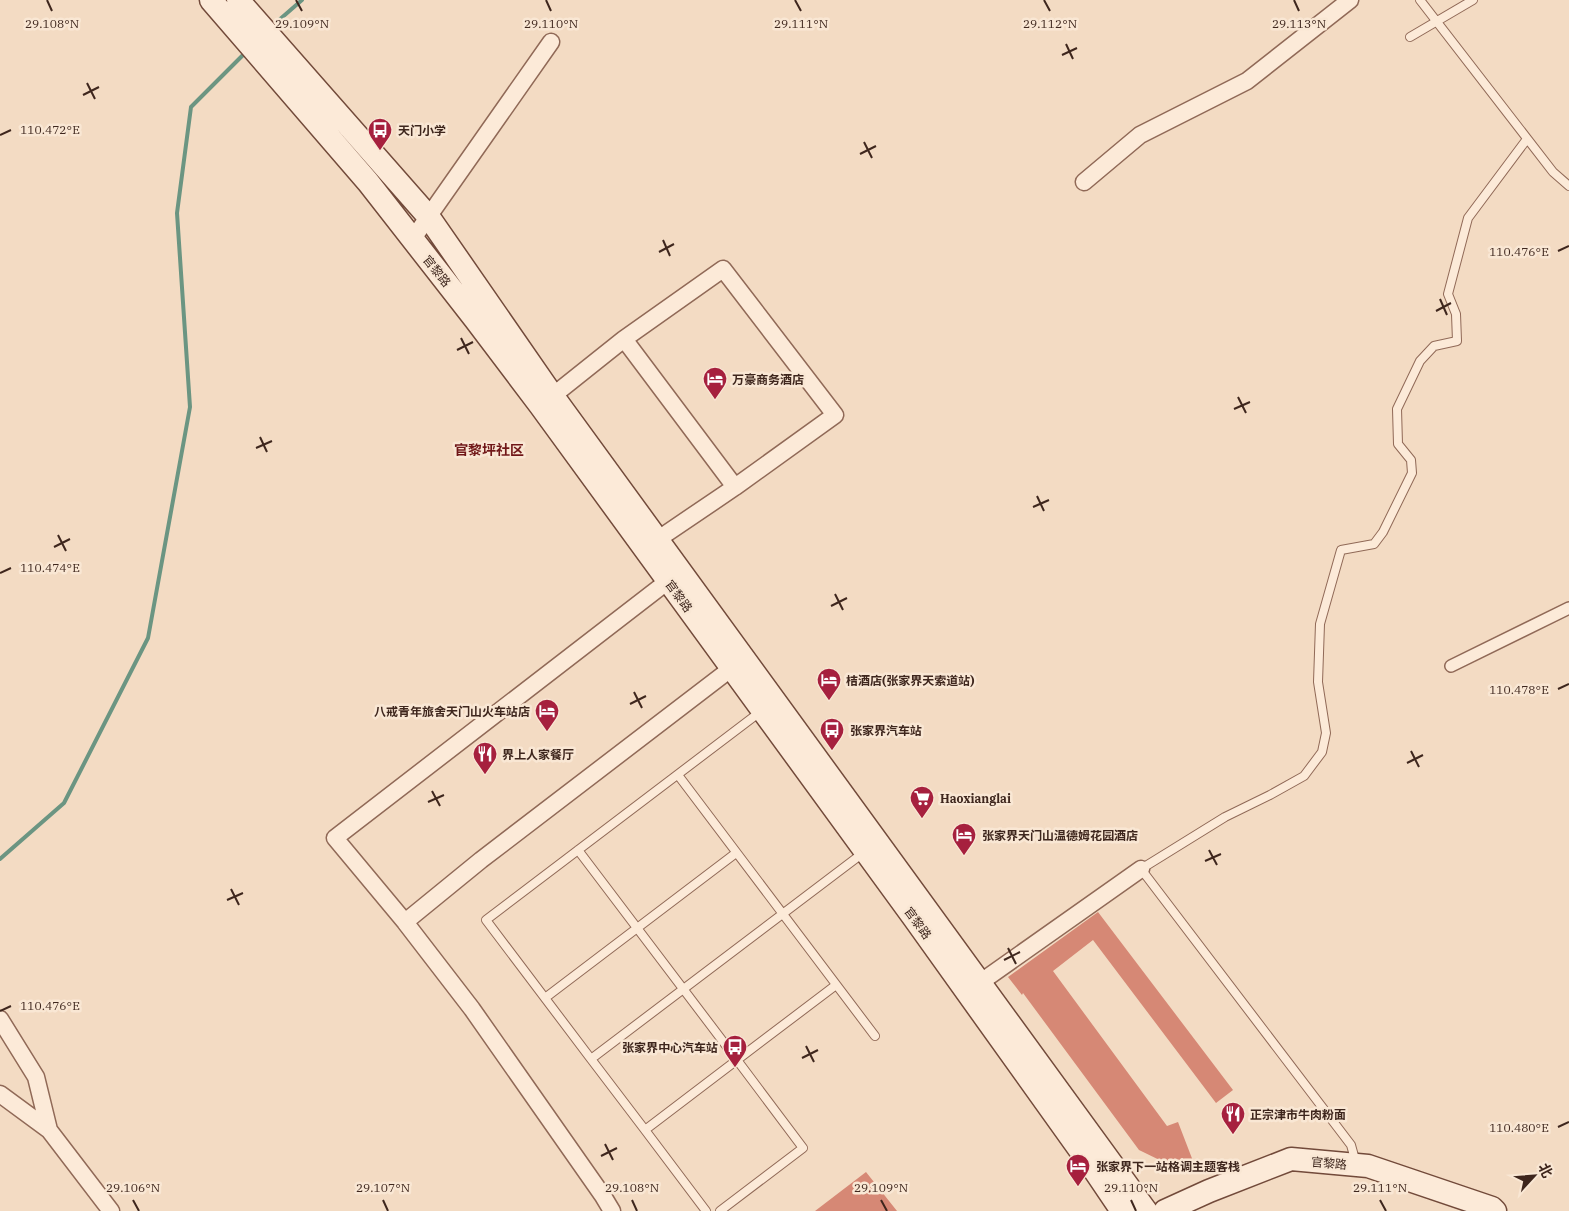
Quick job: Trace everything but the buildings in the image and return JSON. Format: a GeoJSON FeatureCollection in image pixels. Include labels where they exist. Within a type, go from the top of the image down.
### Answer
{"type":"FeatureCollection","features":[{"type":"Feature","properties":{"kind":"main road","name":"官黎路"},"geometry":{"type":"LineString","coordinates":[[211,0],[286,71],[428,216],[546,400],[974,987],[1146,1211]]}},
{"type":"Feature","properties":{"kind":"main road","name":"官黎路"},"geometry":{"type":"LineString","coordinates":[[238,0],[286,71],[412,240],[475,319],[546,400]]}},
{"type":"Feature","properties":{"kind":"main road","name":"官黎路"},"geometry":{"type":"LineString","coordinates":[[651,544],[668,581],[738,663],[762,711],[864,852],[974,987],[1122,1211]]}},
{"type":"Feature","properties":{"kind":"main road","name":"官黎路"},"geometry":{"type":"LineString","coordinates":[[1165,1211],[1209,1190],[1291,1159],[1368,1166],[1492,1208],[1495,1211]]}},
{"type":"Feature","properties":{"kind":"street"},"geometry":{"type":"LineString","coordinates":[[1084,182],[1140,135],[1247,81],[1350,0]]}},
{"type":"Feature","properties":{"kind":"street"},"geometry":{"type":"LineString","coordinates":[[412,240],[551,42]]}},
{"type":"Feature","properties":{"kind":"street"},"geometry":{"type":"LineString","coordinates":[[546,400],[624,339],[723,268],[835,415],[735,487],[651,544]]}},
{"type":"Feature","properties":{"kind":"street"},"geometry":{"type":"LineString","coordinates":[[624,339],[735,487]]}},
{"type":"Feature","properties":{"kind":"street"},"geometry":{"type":"LineString","coordinates":[[612,1211],[472,1008],[405,922],[335,838],[668,581]]}},
{"type":"Feature","properties":{"kind":"street"},"geometry":{"type":"LineString","coordinates":[[1451,666],[1569,608]]}},
{"type":"Feature","properties":{"kind":"street"},"geometry":{"type":"LineString","coordinates":[[405,922],[482,860],[738,663]]}},
{"type":"Feature","properties":{"kind":"street"},"geometry":{"type":"LineString","coordinates":[[974,987],[1141,869]]}},
{"type":"Feature","properties":{"kind":"street"},"geometry":{"type":"LineString","coordinates":[[0,1019],[36,1076],[49,1130]]}},
{"type":"Feature","properties":{"kind":"street"},"geometry":{"type":"LineString","coordinates":[[0,1094],[49,1130],[111,1211]]}},
{"type":"Feature","properties":{"kind":"lane"},"geometry":{"type":"LineString","coordinates":[[1420,0],[1553,172],[1569,186]]}},
{"type":"Feature","properties":{"kind":"lane"},"geometry":{"type":"LineString","coordinates":[[1410,38],[1473,0]]}},
{"type":"Feature","properties":{"kind":"lane"},"geometry":{"type":"LineString","coordinates":[[1356,1165],[1351,1145],[1141,869],[1224,817],[1270,796],[1304,776],[1322,752],[1326,733],[1318,682],[1320,624],[1341,550],[1374,544],[1383,532],[1412,473],[1411,460],[1398,444],[1397,408],[1420,361],[1434,346],[1457,341],[1456,314],[1448,294],[1468,218],[1527,139]]}},
{"type":"Feature","properties":{"kind":"lane"},"geometry":{"type":"LineString","coordinates":[[706,1211],[486,920],[762,711]]}},
{"type":"Feature","properties":{"kind":"lane"},"geometry":{"type":"LineString","coordinates":[[678,775],[874,1036]]}},
{"type":"Feature","properties":{"kind":"lane"},"geometry":{"type":"LineString","coordinates":[[578,850],[803,1148],[720,1211]]}},
{"type":"Feature","properties":{"kind":"lane"},"geometry":{"type":"LineString","coordinates":[[591,1058],[864,852]]}},
{"type":"Feature","properties":{"kind":"lane"},"geometry":{"type":"LineString","coordinates":[[545,998],[736,853]]}},
{"type":"Feature","properties":{"kind":"lane"},"geometry":{"type":"LineString","coordinates":[[644,1130],[836,985]]}},
{"type":"Feature","properties":{"kind":"waterway"},"geometry":{"type":"LineString","coordinates":[[271,27],[302,0]]}},
{"type":"Feature","properties":{"kind":"waterway"},"geometry":{"type":"LineString","coordinates":[[0,859],[64,803],[148,638],[190,407],[177,213],[191,107],[247,51]]}},
{"type":"Feature","properties":{"kind":"place","name":"天门小学"},"geometry":{"type":"Point","coordinates":[380,151]}},
{"type":"Feature","properties":{"kind":"place","name":"万豪商务酒店"},"geometry":{"type":"Point","coordinates":[715,400]}},
{"type":"Feature","properties":{"kind":"place","name":"桔酒店(张家界天索道站)"},"geometry":{"type":"Point","coordinates":[829,701]}},
{"type":"Feature","properties":{"kind":"place","name":"八戒青年旅舍天门山火车站店"},"geometry":{"type":"Point","coordinates":[547,732]}},
{"type":"Feature","properties":{"kind":"place","name":"张家界汽车站"},"geometry":{"type":"Point","coordinates":[832,751]}},
{"type":"Feature","properties":{"kind":"place","name":"界上人家餐厅"},"geometry":{"type":"Point","coordinates":[485,775]}},
{"type":"Feature","properties":{"kind":"place","name":"Haoxianglai"},"geometry":{"type":"Point","coordinates":[922,819]}},
{"type":"Feature","properties":{"kind":"place","name":"张家界天门山温德姆花园酒店"},"geometry":{"type":"Point","coordinates":[964,856]}},
{"type":"Feature","properties":{"kind":"place","name":"张家界中心汽车站"},"geometry":{"type":"Point","coordinates":[735,1068]}},
{"type":"Feature","properties":{"kind":"place","name":"正宗津市牛肉粉面"},"geometry":{"type":"Point","coordinates":[1233,1135]}},
{"type":"Feature","properties":{"kind":"place","name":"张家界下一站格调主题客栈"},"geometry":{"type":"Point","coordinates":[1078,1187]}},
{"type":"Feature","properties":{"kind":"district","name":"官黎坪社区"},"geometry":{"type":"Point","coordinates":[489,450]}}]}
